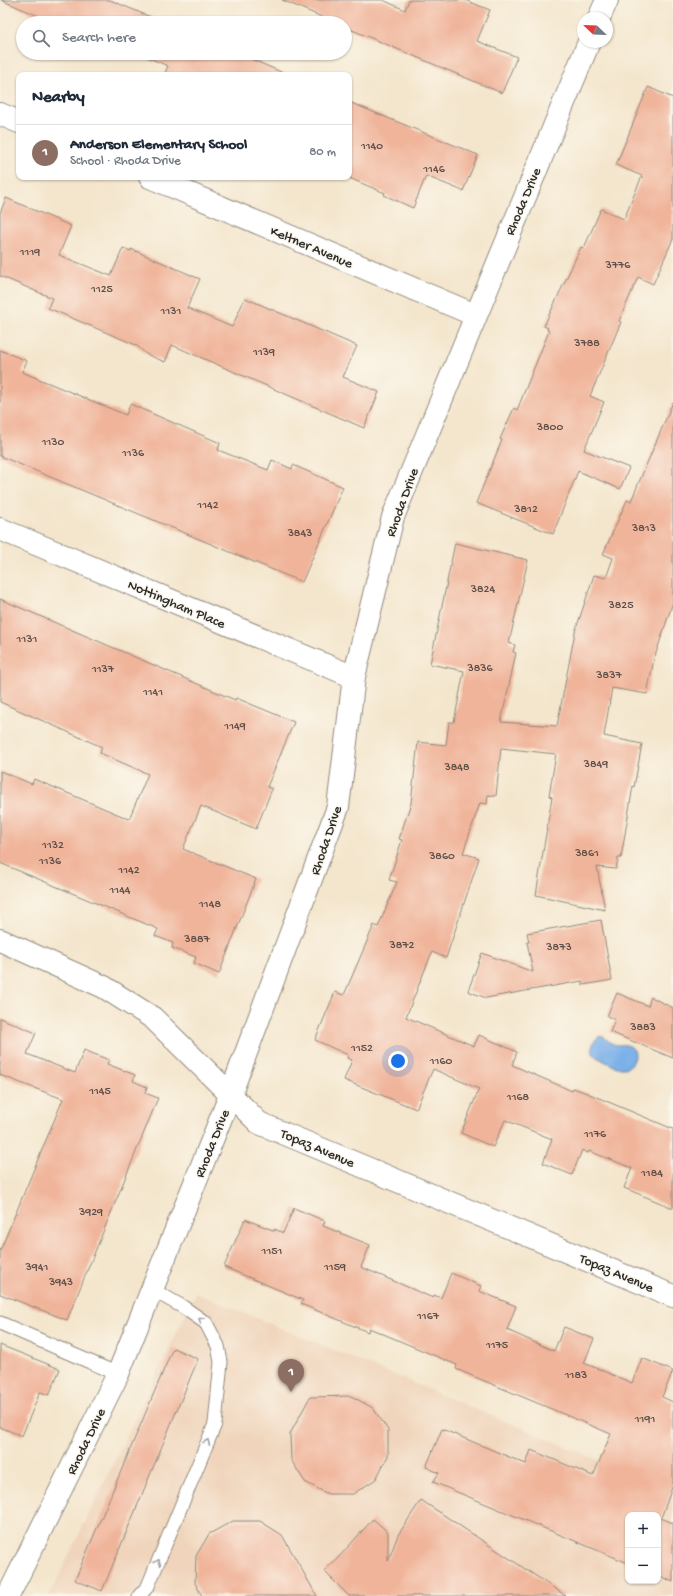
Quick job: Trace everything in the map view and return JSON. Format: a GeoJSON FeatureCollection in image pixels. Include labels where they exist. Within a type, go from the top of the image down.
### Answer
{"type":"FeatureCollection","features":[{"type":"Feature","properties":{"kind":"street"},"geometry":{"type":"LineString","coordinates":[[602,12],[607,0]]}},
{"type":"Feature","properties":{"kind":"street","name":"Rhoda Drive"},"geometry":{"type":"LineString","coordinates":[[6,1592],[118,1374],[231,1093],[338,807],[354,677],[393,517],[475,315],[586,48]]}},
{"type":"Feature","properties":{"kind":"street"},"geometry":{"type":"LineString","coordinates":[[0,114],[16,121]]}},
{"type":"Feature","properties":{"kind":"street","name":"Keltner Avenue"},"geometry":{"type":"LineString","coordinates":[[157,180],[475,315]]}},
{"type":"Feature","properties":{"kind":"street","name":"Nottingham Place"},"geometry":{"type":"LineString","coordinates":[[0,529],[354,677]]}},
{"type":"Feature","properties":{"kind":"street","name":"Topaz Avenue"},"geometry":{"type":"LineString","coordinates":[[0,940],[104,987],[154,1018],[260,1123],[673,1296]]}},
{"type":"Feature","properties":{"kind":"lane"},"geometry":{"type":"LineString","coordinates":[[139,1596],[148,1586],[215,1424],[221,1362],[218,1346],[206,1324],[183,1307],[153,1290]]}},
{"type":"Feature","properties":{"kind":"lane"},"geometry":{"type":"LineString","coordinates":[[0,1323],[118,1374]]}},
{"type":"Feature","properties":{"kind":"shaded area"},"geometry":{"type":"Polygon","coordinates":[[[196,1293],[673,1491],[673,1596],[49,1596],[196,1293]]]}},
{"type":"Feature","properties":{"kind":"water"},"geometry":{"type":"Polygon","coordinates":[[[600,1036],[604,1037],[613,1044],[627,1045],[631,1047],[635,1053],[633,1062],[628,1067],[621,1068],[594,1055],[592,1050],[593,1044],[600,1036]]]}},
{"type":"Feature","properties":{"kind":"building"},"geometry":{"type":"Polygon","coordinates":[[[1,0],[110,0],[148,16],[39,16],[1,0]]]}},
{"type":"Feature","properties":{"kind":"building"},"geometry":{"type":"Polygon","coordinates":[[[282,0],[383,0],[405,10],[409,0],[465,0],[490,10],[477,41],[517,57],[502,93],[352,30],[352,16],[320,16],[282,0]]]}},
{"type":"Feature","properties":{"kind":"building"},"geometry":{"type":"Polygon","coordinates":[[[154,60],[253,60],[281,72],[165,72],[168,66],[154,60]]]}},
{"type":"Feature","properties":{"kind":"building"},"geometry":{"type":"Polygon","coordinates":[[[648,87],[673,98],[673,239],[653,284],[638,277],[619,321],[621,322],[590,396],[604,402],[584,450],[629,468],[620,489],[578,471],[553,534],[476,503],[502,440],[500,439],[514,408],[517,410],[549,331],[547,330],[548,328],[544,326],[581,247],[584,248],[601,209],[624,219],[642,176],[616,165],[648,87]]]}},
{"type":"Feature","properties":{"kind":"building"},"geometry":{"type":"Polygon","coordinates":[[[352,103],[478,155],[463,191],[426,176],[413,208],[384,195],[385,193],[352,179],[352,103]]]}},
{"type":"Feature","properties":{"kind":"building"},"geometry":{"type":"Polygon","coordinates":[[[6,198],[71,226],[59,255],[111,276],[123,248],[131,251],[131,249],[200,279],[187,308],[232,327],[245,298],[357,346],[343,377],[379,392],[364,428],[172,345],[165,362],[146,354],[136,345],[48,308],[52,298],[0,276],[0,213],[6,198]]]}},
{"type":"Feature","properties":{"kind":"building"},"geometry":{"type":"Polygon","coordinates":[[[0,350],[27,361],[22,372],[126,415],[130,404],[220,443],[218,450],[268,470],[272,460],[292,469],[293,465],[343,487],[302,582],[0,456],[0,350]]]}},
{"type":"Feature","properties":{"kind":"building"},"geometry":{"type":"Polygon","coordinates":[[[673,402],[673,602],[654,659],[647,694],[612,688],[604,736],[642,744],[634,787],[633,786],[621,858],[618,858],[616,869],[597,867],[605,910],[536,895],[552,797],[549,796],[556,754],[501,748],[496,796],[488,795],[487,804],[480,803],[463,853],[479,858],[446,958],[432,952],[406,1017],[474,1046],[479,1035],[517,1052],[512,1065],[572,1091],[573,1088],[587,1093],[673,1129],[673,1208],[624,1188],[632,1168],[589,1151],[588,1153],[582,1150],[572,1175],[543,1163],[552,1139],[505,1120],[493,1147],[461,1133],[479,1089],[433,1069],[416,1109],[344,1080],[352,1060],[347,1058],[348,1055],[315,1040],[335,992],[344,995],[374,925],[378,927],[397,882],[389,880],[402,840],[399,839],[411,803],[418,742],[446,745],[449,722],[454,722],[464,671],[430,664],[455,543],[528,560],[509,643],[515,645],[513,652],[516,653],[501,722],[557,726],[575,632],[594,575],[606,578],[613,558],[603,554],[627,500],[631,501],[673,402]]]}},
{"type":"Feature","properties":{"kind":"building"},"geometry":{"type":"Polygon","coordinates":[[[0,599],[235,700],[236,698],[294,722],[267,787],[272,789],[256,829],[201,806],[183,849],[256,879],[219,974],[194,963],[196,957],[172,948],[173,943],[155,936],[158,929],[0,863],[0,771],[32,784],[34,779],[129,819],[148,774],[100,753],[102,747],[0,702],[0,599]]]}},
{"type":"Feature","properties":{"kind":"building"},"geometry":{"type":"Polygon","coordinates":[[[601,920],[612,980],[583,985],[582,981],[486,998],[468,991],[482,953],[533,972],[527,942],[529,942],[527,933],[601,920]]]}},
{"type":"Feature","properties":{"kind":"building"},"geometry":{"type":"Polygon","coordinates":[[[617,993],[648,1006],[651,997],[673,1008],[673,1058],[610,1032],[615,1020],[607,1016],[617,993]]]}},
{"type":"Feature","properties":{"kind":"building"},"geometry":{"type":"Polygon","coordinates":[[[0,1018],[36,1033],[27,1054],[75,1073],[84,1050],[109,1060],[107,1064],[135,1075],[133,1081],[147,1087],[145,1093],[158,1098],[67,1320],[0,1294],[0,1251],[63,1099],[0,1075],[0,1018]]]}},
{"type":"Feature","properties":{"kind":"building"},"geometry":{"type":"Polygon","coordinates":[[[294,1208],[325,1221],[323,1226],[370,1245],[361,1267],[433,1298],[434,1295],[441,1298],[451,1273],[481,1286],[479,1291],[516,1306],[507,1330],[554,1351],[564,1327],[594,1339],[584,1363],[632,1383],[642,1358],[673,1371],[662,1397],[673,1402],[673,1485],[661,1518],[661,1512],[625,1512],[625,1562],[433,1482],[439,1473],[426,1467],[442,1429],[526,1464],[531,1450],[593,1476],[611,1434],[456,1369],[457,1365],[369,1328],[368,1332],[301,1304],[303,1300],[224,1267],[245,1219],[283,1233],[294,1208]]]}},
{"type":"Feature","properties":{"kind":"building"},"geometry":{"type":"Polygon","coordinates":[[[0,1345],[60,1369],[49,1395],[40,1392],[22,1436],[0,1427],[0,1345]]]}},
{"type":"Feature","properties":{"kind":"building"},"geometry":{"type":"Polygon","coordinates":[[[173,1348],[198,1359],[102,1591],[75,1580],[173,1348]]]}},
{"type":"Feature","properties":{"kind":"building"},"geometry":{"type":"Polygon","coordinates":[[[351,1396],[373,1408],[388,1430],[388,1456],[376,1479],[353,1494],[328,1494],[305,1482],[291,1460],[290,1434],[310,1397],[351,1396]]]}},
{"type":"Feature","properties":{"kind":"building"},"geometry":{"type":"Polygon","coordinates":[[[421,1500],[566,1596],[349,1596],[324,1571],[339,1557],[373,1519],[388,1532],[388,1561],[398,1535],[421,1500]]]}},
{"type":"Feature","properties":{"kind":"building"},"geometry":{"type":"Polygon","coordinates":[[[661,1518],[673,1523],[673,1582],[661,1576],[661,1518]]]}},
{"type":"Feature","properties":{"kind":"building"},"geometry":{"type":"Polygon","coordinates":[[[233,1521],[260,1521],[282,1535],[317,1596],[202,1596],[195,1583],[196,1556],[209,1534],[233,1521]]]}},
{"type":"Feature","properties":{"kind":"place","name":"Anderson Elementary School"},"geometry":{"type":"Point","coordinates":[291,1392]}}]}
